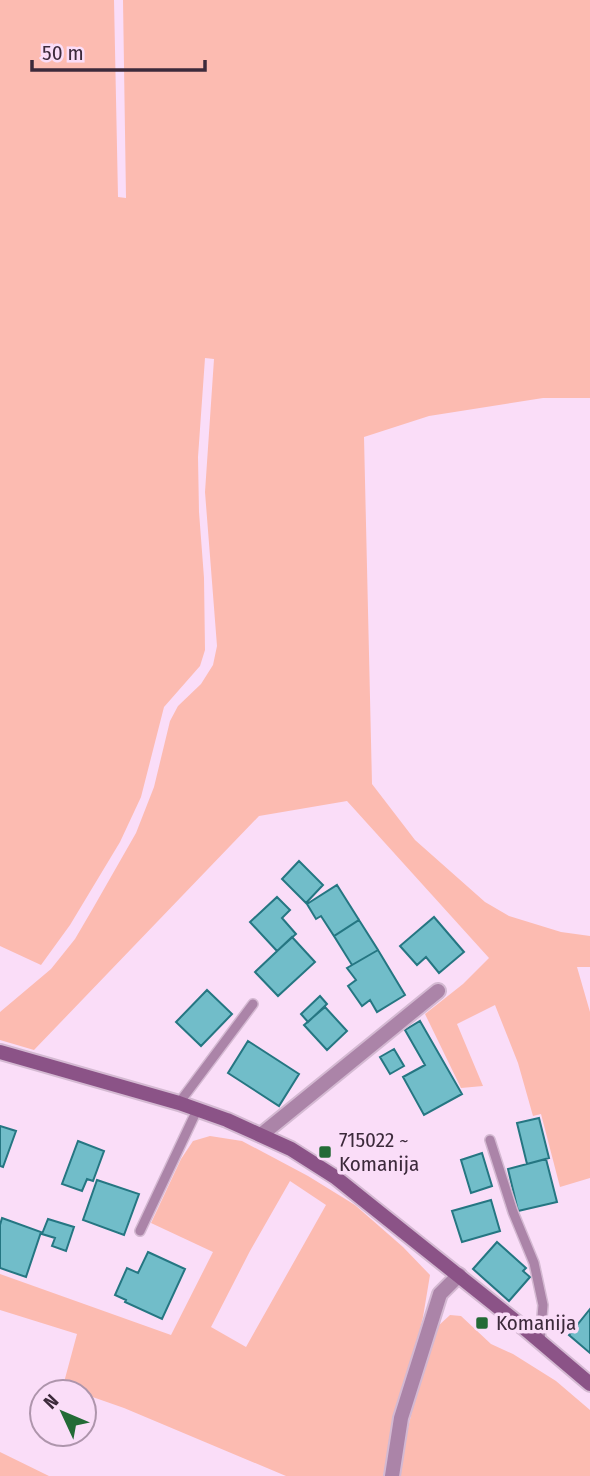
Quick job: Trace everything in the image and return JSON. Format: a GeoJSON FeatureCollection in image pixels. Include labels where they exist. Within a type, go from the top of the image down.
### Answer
{"type":"FeatureCollection","features":[{"type":"Feature","properties":{"kind":"street"},"geometry":{"type":"LineString","coordinates":[[261,1135],[438,992]]}},
{"type":"Feature","properties":{"kind":"street"},"geometry":{"type":"LineString","coordinates":[[0,1052],[179,1103],[227,1120],[291,1149],[335,1177],[590,1384]]}},
{"type":"Feature","properties":{"kind":"street"},"geometry":{"type":"LineString","coordinates":[[391,1476],[401,1418],[440,1294],[459,1275]]}},
{"type":"Feature","properties":{"kind":"lane"},"geometry":{"type":"LineString","coordinates":[[179,1103],[253,1004]]}},
{"type":"Feature","properties":{"kind":"lane"},"geometry":{"type":"LineString","coordinates":[[139,1231],[197,1110]]}},
{"type":"Feature","properties":{"kind":"lane"},"geometry":{"type":"LineString","coordinates":[[490,1140],[513,1212],[534,1263],[543,1305],[540,1341]]}},
{"type":"Feature","properties":{"kind":"shaded area"},"geometry":{"type":"Polygon","coordinates":[[[0,0],[114,0],[118,197],[126,198],[123,0],[590,0],[590,398],[543,398],[429,416],[364,437],[372,784],[415,840],[485,902],[509,916],[561,932],[590,936],[590,967],[577,967],[590,1012],[590,1178],[560,1187],[541,1114],[533,1116],[518,1063],[495,1005],[457,1024],[483,1086],[461,1088],[425,1014],[463,984],[489,958],[347,801],[259,816],[34,1050],[0,1040],[0,1012],[51,969],[75,939],[136,833],[154,787],[170,721],[178,706],[201,684],[213,665],[217,646],[205,492],[214,359],[205,358],[198,457],[205,650],[200,666],[164,707],[141,797],[120,842],[70,925],[41,965],[0,946],[0,0]]]}},
{"type":"Feature","properties":{"kind":"shaded area"},"geometry":{"type":"Polygon","coordinates":[[[210,1136],[242,1141],[355,1205],[430,1275],[423,1317],[383,1476],[286,1476],[98,1399],[98,1378],[65,1378],[77,1334],[0,1310],[0,1274],[171,1335],[213,1252],[151,1223],[181,1159],[193,1141],[210,1136]],[[290,1181],[211,1327],[246,1347],[326,1205],[290,1181]]]}},
{"type":"Feature","properties":{"kind":"shaded area"},"geometry":{"type":"Polygon","coordinates":[[[450,1315],[461,1316],[491,1344],[513,1354],[556,1381],[590,1410],[590,1476],[397,1476],[412,1411],[437,1327],[450,1315]]]}},
{"type":"Feature","properties":{"kind":"shaded area"},"geometry":{"type":"Polygon","coordinates":[[[0,1452],[49,1476],[0,1476],[0,1452]]]}},
{"type":"Feature","properties":{"kind":"building"},"geometry":{"type":"Polygon","coordinates":[[[299,861],[323,885],[306,903],[282,879],[299,861]]]}},
{"type":"Feature","properties":{"kind":"building"},"geometry":{"type":"Polygon","coordinates":[[[337,885],[359,920],[334,936],[321,916],[316,919],[307,904],[337,885]]]}},
{"type":"Feature","properties":{"kind":"building"},"geometry":{"type":"Polygon","coordinates":[[[277,897],[290,910],[282,918],[296,934],[277,951],[250,922],[277,897]]]}},
{"type":"Feature","properties":{"kind":"building"},"geometry":{"type":"Polygon","coordinates":[[[434,917],[464,952],[439,973],[426,957],[417,965],[400,946],[434,917]]]}},
{"type":"Feature","properties":{"kind":"building"},"geometry":{"type":"Polygon","coordinates":[[[359,920],[378,950],[352,965],[334,936],[359,920]]]}},
{"type":"Feature","properties":{"kind":"building"},"geometry":{"type":"Polygon","coordinates":[[[292,937],[315,962],[278,996],[255,972],[292,937]]]}},
{"type":"Feature","properties":{"kind":"building"},"geometry":{"type":"Polygon","coordinates":[[[378,950],[405,995],[377,1012],[370,1000],[362,1006],[348,986],[356,980],[347,968],[378,950]]]}},
{"type":"Feature","properties":{"kind":"building"},"geometry":{"type":"Polygon","coordinates":[[[207,990],[232,1014],[201,1046],[176,1022],[207,990]]]}},
{"type":"Feature","properties":{"kind":"building"},"geometry":{"type":"Polygon","coordinates":[[[320,996],[327,1004],[308,1022],[301,1014],[320,996]]]}},
{"type":"Feature","properties":{"kind":"building"},"geometry":{"type":"Polygon","coordinates":[[[325,1007],[347,1031],[327,1050],[304,1025],[325,1007]]]}},
{"type":"Feature","properties":{"kind":"building"},"geometry":{"type":"Polygon","coordinates":[[[420,1021],[462,1094],[424,1115],[403,1077],[425,1065],[405,1030],[420,1021]]]}},
{"type":"Feature","properties":{"kind":"building"},"geometry":{"type":"Polygon","coordinates":[[[248,1041],[299,1074],[279,1106],[228,1073],[248,1041]]]}},
{"type":"Feature","properties":{"kind":"building"},"geometry":{"type":"Polygon","coordinates":[[[394,1049],[404,1066],[390,1074],[380,1057],[394,1049]]]}},
{"type":"Feature","properties":{"kind":"building"},"geometry":{"type":"Polygon","coordinates":[[[539,1118],[549,1158],[527,1164],[517,1123],[539,1118]]]}},
{"type":"Feature","properties":{"kind":"building"},"geometry":{"type":"Polygon","coordinates":[[[0,1126],[16,1131],[3,1167],[0,1166],[0,1126]]]}},
{"type":"Feature","properties":{"kind":"building"},"geometry":{"type":"Polygon","coordinates":[[[78,1141],[104,1151],[93,1181],[87,1179],[82,1191],[62,1184],[78,1141]]]}},
{"type":"Feature","properties":{"kind":"building"},"geometry":{"type":"Polygon","coordinates":[[[482,1153],[492,1186],[471,1193],[461,1160],[482,1153]]]}},
{"type":"Feature","properties":{"kind":"building"},"geometry":{"type":"Polygon","coordinates":[[[546,1159],[557,1202],[518,1211],[508,1169],[546,1159]]]}},
{"type":"Feature","properties":{"kind":"building"},"geometry":{"type":"Polygon","coordinates":[[[97,1180],[139,1194],[124,1235],[83,1220],[97,1180]]]}},
{"type":"Feature","properties":{"kind":"building"},"geometry":{"type":"Polygon","coordinates":[[[491,1200],[500,1231],[462,1242],[452,1211],[491,1200]]]}},
{"type":"Feature","properties":{"kind":"building"},"geometry":{"type":"Polygon","coordinates":[[[2,1218],[41,1232],[26,1277],[0,1268],[2,1218]]]}},
{"type":"Feature","properties":{"kind":"building"},"geometry":{"type":"Polygon","coordinates":[[[48,1219],[74,1227],[66,1251],[52,1246],[55,1238],[42,1234],[48,1219]]]}},
{"type":"Feature","properties":{"kind":"building"},"geometry":{"type":"Polygon","coordinates":[[[497,1242],[526,1268],[523,1271],[530,1277],[509,1301],[473,1269],[497,1242]]]}},
{"type":"Feature","properties":{"kind":"building"},"geometry":{"type":"Polygon","coordinates":[[[148,1252],[185,1269],[162,1319],[115,1295],[127,1268],[138,1273],[148,1252]]]}},
{"type":"Feature","properties":{"kind":"building"},"geometry":{"type":"Polygon","coordinates":[[[590,1309],[590,1353],[569,1335],[590,1309]]]}},
{"type":"Feature","properties":{"kind":"place","name":"715022 ~ Komanija"},"geometry":{"type":"Point","coordinates":[325,1152]}},
{"type":"Feature","properties":{"kind":"place","name":"Komanija"},"geometry":{"type":"Point","coordinates":[482,1323]}}]}
